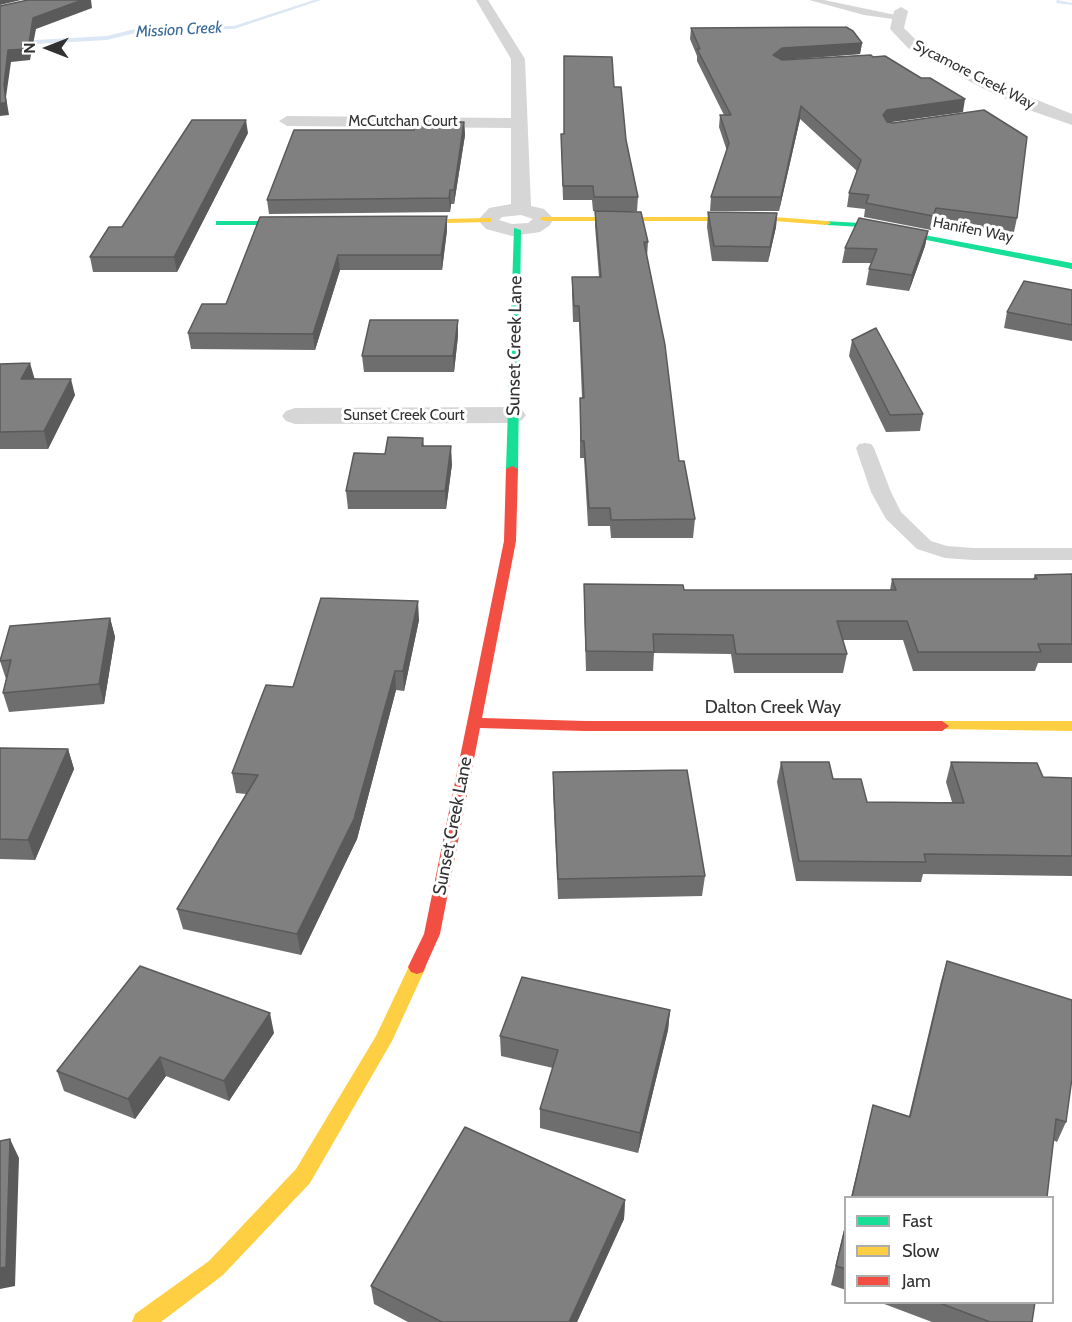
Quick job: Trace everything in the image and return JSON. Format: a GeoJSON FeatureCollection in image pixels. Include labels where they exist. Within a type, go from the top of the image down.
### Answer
{"type":"FeatureCollection","features":[{"type":"Feature","properties":{"kind":"street"},"geometry":{"type":"LineString","coordinates":[[482,0],[518,58],[521,209]]}},
{"type":"Feature","properties":{"kind":"street","name":"Sycamore Creek Way"},"geometry":{"type":"LineString","coordinates":[[900,14],[897,29],[902,36],[931,56],[1038,108],[1072,120]]}},
{"type":"Feature","properties":{"kind":"street"},"geometry":{"type":"LineString","coordinates":[[908,57],[931,56]]}},
{"type":"Feature","properties":{"kind":"street"},"geometry":{"type":"LineString","coordinates":[[1004,113],[1038,108]]}},
{"type":"Feature","properties":{"kind":"street","name":"McCutchan Court"},"geometry":{"type":"LineString","coordinates":[[287,121],[519,123]]}},
{"type":"Feature","properties":{"kind":"street"},"geometry":{"type":"LineString","coordinates":[[394,222],[488,220],[498,228],[517,230],[539,225],[544,219],[537,213],[521,209],[496,212],[488,220]]}},
{"type":"Feature","properties":{"kind":"street","name":"Hanifen Way"},"geometry":{"type":"LineString","coordinates":[[544,219],[774,219],[861,225],[1072,266]]}},
{"type":"Feature","properties":{"kind":"street"},"geometry":{"type":"LineString","coordinates":[[219,223],[312,223]]}},
{"type":"Feature","properties":{"kind":"street","name":"Sunset Creek Lane"},"geometry":{"type":"LineString","coordinates":[[143,1322],[216,1268],[303,1176],[383,1041],[432,934],[510,541],[517,230]]}},
{"type":"Feature","properties":{"kind":"street","name":"Sunset Creek Court"},"geometry":{"type":"LineString","coordinates":[[295,416],[513,415]]}},
{"type":"Feature","properties":{"kind":"street","name":"Dalton Creek Way"},"geometry":{"type":"LineString","coordinates":[[474,723],[585,726],[1072,726]]}},
{"type":"Feature","properties":{"kind":"lane"},"geometry":{"type":"LineString","coordinates":[[813,0],[857,11],[900,14]]}},
{"type":"Feature","properties":{"kind":"lane"},"geometry":{"type":"LineString","coordinates":[[865,448],[881,492],[893,515],[924,545],[945,552],[974,554],[1072,554]]}},
{"type":"Feature","properties":{"kind":"building"},"geometry":{"type":"Polygon","coordinates":[[[28,0],[82,0],[33,18],[28,49],[8,50],[4,85],[6,103],[0,103],[0,6],[28,0]]]}},
{"type":"Feature","properties":{"kind":"building"},"geometry":{"type":"Polygon","coordinates":[[[846,27],[853,31],[862,43],[782,48],[773,55],[782,60],[885,56],[921,78],[930,78],[965,99],[887,110],[883,115],[887,122],[984,110],[1027,137],[1017,218],[936,208],[933,216],[866,203],[869,195],[849,193],[861,160],[801,106],[781,197],[711,197],[729,143],[720,115],[731,115],[697,49],[700,49],[691,28],[846,27]]]}},
{"type":"Feature","properties":{"kind":"building"},"geometry":{"type":"Polygon","coordinates":[[[564,56],[612,57],[614,87],[621,87],[626,140],[638,197],[594,197],[593,186],[563,186],[561,134],[564,134],[564,56]]]}},
{"type":"Feature","properties":{"kind":"building"},"geometry":{"type":"Polygon","coordinates":[[[192,120],[246,120],[174,257],[90,257],[109,227],[122,227],[192,120]]]}},
{"type":"Feature","properties":{"kind":"building"},"geometry":{"type":"Polygon","coordinates":[[[416,122],[464,122],[454,190],[450,190],[449,198],[267,200],[294,130],[414,130],[416,122]]]}},
{"type":"Feature","properties":{"kind":"building"},"geometry":{"type":"Polygon","coordinates":[[[595,211],[641,212],[648,242],[644,242],[665,345],[679,461],[684,461],[695,519],[611,520],[610,508],[589,508],[584,441],[581,441],[580,398],[584,398],[579,306],[574,306],[572,277],[601,277],[595,211]]]}},
{"type":"Feature","properties":{"kind":"building"},"geometry":{"type":"Polygon","coordinates":[[[708,212],[777,213],[770,247],[714,246],[708,212]]]}},
{"type":"Feature","properties":{"kind":"building"},"geometry":{"type":"Polygon","coordinates":[[[447,216],[441,255],[338,255],[313,334],[188,333],[202,304],[226,304],[260,217],[447,216]]]}},
{"type":"Feature","properties":{"kind":"building"},"geometry":{"type":"Polygon","coordinates":[[[859,218],[928,231],[912,275],[869,269],[877,249],[845,248],[859,218]]]}},
{"type":"Feature","properties":{"kind":"building"},"geometry":{"type":"Polygon","coordinates":[[[1024,281],[1072,290],[1072,325],[1007,312],[1024,281]]]}},
{"type":"Feature","properties":{"kind":"building"},"geometry":{"type":"Polygon","coordinates":[[[370,320],[458,320],[453,356],[362,356],[370,320]]]}},
{"type":"Feature","properties":{"kind":"building"},"geometry":{"type":"Polygon","coordinates":[[[876,328],[923,414],[890,415],[852,340],[876,328]]]}},
{"type":"Feature","properties":{"kind":"building"},"geometry":{"type":"Polygon","coordinates":[[[30,363],[21,379],[71,379],[44,431],[0,432],[0,364],[30,363]]]}},
{"type":"Feature","properties":{"kind":"building"},"geometry":{"type":"Polygon","coordinates":[[[388,437],[423,438],[422,446],[451,446],[445,491],[346,491],[354,453],[385,454],[388,437]]]}},
{"type":"Feature","properties":{"kind":"building"},"geometry":{"type":"Polygon","coordinates":[[[1072,574],[1072,644],[1038,644],[1041,652],[918,652],[907,621],[837,621],[847,654],[736,654],[733,635],[653,634],[654,652],[586,651],[584,584],[683,585],[684,590],[896,590],[892,579],[1037,579],[1035,575],[1072,574]]]}},
{"type":"Feature","properties":{"kind":"building"},"geometry":{"type":"Polygon","coordinates":[[[321,598],[418,601],[403,671],[395,671],[354,819],[297,934],[177,909],[258,775],[232,773],[266,685],[293,687],[321,598]]]}},
{"type":"Feature","properties":{"kind":"building"},"geometry":{"type":"Polygon","coordinates":[[[110,618],[99,684],[3,693],[11,660],[0,661],[10,626],[110,618]]]}},
{"type":"Feature","properties":{"kind":"building"},"geometry":{"type":"Polygon","coordinates":[[[0,748],[68,749],[28,840],[0,839],[0,748]]]}},
{"type":"Feature","properties":{"kind":"building"},"geometry":{"type":"Polygon","coordinates":[[[781,762],[829,762],[833,779],[861,779],[867,802],[964,803],[951,762],[1037,763],[1043,777],[1072,778],[1072,856],[924,854],[926,862],[799,861],[781,762]]]}},
{"type":"Feature","properties":{"kind":"building"},"geometry":{"type":"Polygon","coordinates":[[[687,770],[705,876],[558,879],[553,772],[687,770]]]}},
{"type":"Feature","properties":{"kind":"building"},"geometry":{"type":"Polygon","coordinates":[[[947,961],[1072,1000],[1072,1078],[1066,1122],[1056,1119],[1047,1196],[852,1196],[873,1105],[910,1117],[947,961]]]}},
{"type":"Feature","properties":{"kind":"building"},"geometry":{"type":"Polygon","coordinates":[[[140,966],[270,1013],[224,1081],[160,1057],[128,1099],[57,1071],[140,966]]]}},
{"type":"Feature","properties":{"kind":"building"},"geometry":{"type":"Polygon","coordinates":[[[522,977],[670,1010],[640,1133],[540,1109],[558,1050],[500,1036],[522,977]]]}},
{"type":"Feature","properties":{"kind":"building"},"geometry":{"type":"Polygon","coordinates":[[[465,1127],[625,1200],[569,1322],[442,1322],[371,1286],[465,1127]]]}},
{"type":"Feature","properties":{"kind":"building"},"geometry":{"type":"Polygon","coordinates":[[[10,1139],[6,1267],[0,1268],[0,1141],[10,1139]]]}},
{"type":"Feature","properties":{"kind":"building"},"geometry":{"type":"Polygon","coordinates":[[[844,1233],[844,1268],[836,1266],[844,1233]]]}},
{"type":"Feature","properties":{"kind":"building"},"geometry":{"type":"Polygon","coordinates":[[[942,1304],[1035,1304],[1032,1322],[990,1322],[942,1304]]]}},
{"type":"Feature","properties":{"kind":"waterway","name":"Mission Creek"},"geometry":{"type":"LineString","coordinates":[[0,44],[107,38],[143,29],[234,27],[319,0]]}},
{"type":"Feature","properties":{"kind":"waterway"},"geometry":{"type":"LineString","coordinates":[[1059,0],[1058,2],[1072,4]]}},
{"type":"Feature","properties":{"kind":"traffic: fast"},"geometry":{"type":"LineString","coordinates":[[219,223],[304,223]]}},
{"type":"Feature","properties":{"kind":"traffic: fast"},"geometry":{"type":"LineString","coordinates":[[827,223],[861,225],[1072,266]]}},
{"type":"Feature","properties":{"kind":"traffic: fast"},"geometry":{"type":"LineString","coordinates":[[512,469],[517,230]]}},
{"type":"Feature","properties":{"kind":"traffic: slow"},"geometry":{"type":"LineString","coordinates":[[544,219],[774,219],[827,223]]}},
{"type":"Feature","properties":{"kind":"traffic: slow"},"geometry":{"type":"LineString","coordinates":[[403,222],[488,220]]}},
{"type":"Feature","properties":{"kind":"traffic: slow"},"geometry":{"type":"LineString","coordinates":[[942,726],[1072,726]]}},
{"type":"Feature","properties":{"kind":"traffic: slow"},"geometry":{"type":"LineString","coordinates":[[143,1322],[216,1268],[303,1176],[383,1041],[417,967]]}},
{"type":"Feature","properties":{"kind":"traffic: jam"},"geometry":{"type":"LineString","coordinates":[[417,967],[432,934],[510,541],[512,469]]}},
{"type":"Feature","properties":{"kind":"traffic: jam"},"geometry":{"type":"LineString","coordinates":[[474,723],[585,726],[942,726]]}}]}
